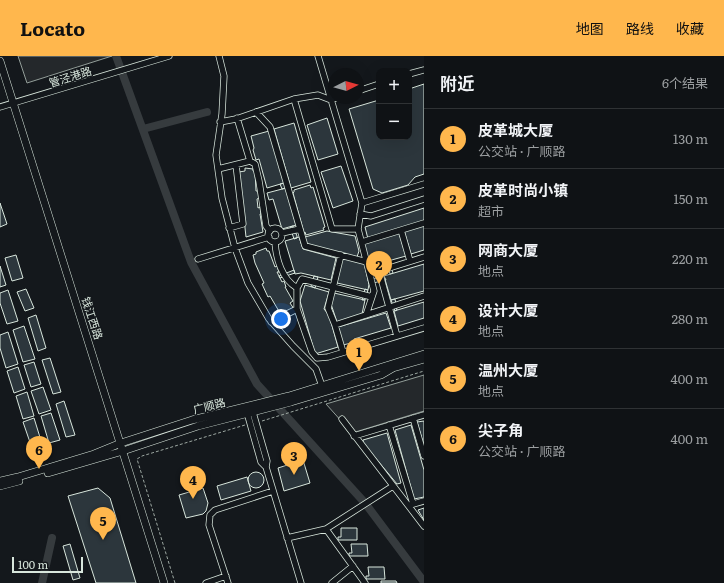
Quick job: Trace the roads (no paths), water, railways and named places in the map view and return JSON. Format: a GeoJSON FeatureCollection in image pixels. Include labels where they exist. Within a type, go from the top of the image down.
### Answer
{"type":"FeatureCollection","features":[{"type":"Feature","properties":{"kind":"main road","name":"钱江西路"},"geometry":{"type":"LineString","coordinates":[[0,61],[121,442],[164,583]]}},
{"type":"Feature","properties":{"kind":"main road","name":"广顺路"},"geometry":{"type":"LineString","coordinates":[[290,399],[322,386],[424,354]]}},
{"type":"Feature","properties":{"kind":"main road","name":"广顺路"},"geometry":{"type":"LineString","coordinates":[[0,486],[123,451],[253,409],[381,375],[393,368],[424,359]]}},
{"type":"Feature","properties":{"kind":"main road","name":"广顺路"},"geometry":{"type":"LineString","coordinates":[[0,481],[94,454],[121,442],[192,420],[253,409]]}},
{"type":"Feature","properties":{"kind":"street","name":"管泾港路"},"geometry":{"type":"LineString","coordinates":[[0,107],[169,56]]}},
{"type":"Feature","properties":{"kind":"street"},"geometry":{"type":"LineString","coordinates":[[219,56],[224,76],[222,114],[216,155],[222,198],[235,248],[248,283],[271,322],[316,369],[322,386]]}},
{"type":"Feature","properties":{"kind":"street"},"geometry":{"type":"LineString","coordinates":[[318,56],[328,83]]}},
{"type":"Feature","properties":{"kind":"street"},"geometry":{"type":"LineString","coordinates":[[412,73],[424,70]]}},
{"type":"Feature","properties":{"kind":"street"},"geometry":{"type":"LineString","coordinates":[[364,89],[376,85]]}},
{"type":"Feature","properties":{"kind":"street"},"geometry":{"type":"LineString","coordinates":[[220,122],[237,118],[294,99],[318,94],[328,97]]}},
{"type":"Feature","properties":{"kind":"street"},"geometry":{"type":"LineString","coordinates":[[294,99],[332,229],[358,228]]}},
{"type":"Feature","properties":{"kind":"street"},"geometry":{"type":"LineString","coordinates":[[335,104],[362,203],[358,228],[374,291],[366,315]]}},
{"type":"Feature","properties":{"kind":"street"},"geometry":{"type":"LineString","coordinates":[[256,112],[270,127],[305,246],[367,262]]}},
{"type":"Feature","properties":{"kind":"street"},"geometry":{"type":"LineString","coordinates":[[237,118],[250,161],[255,164],[266,226],[270,231],[269,237],[271,241],[275,242],[281,240],[282,234]]}},
{"type":"Feature","properties":{"kind":"street"},"geometry":{"type":"LineString","coordinates":[[218,169],[250,161]]}},
{"type":"Feature","properties":{"kind":"street"},"geometry":{"type":"LineString","coordinates":[[229,228],[243,224],[236,165]]}},
{"type":"Feature","properties":{"kind":"street"},"geometry":{"type":"LineString","coordinates":[[362,203],[424,184]]}},
{"type":"Feature","properties":{"kind":"street"},"geometry":{"type":"LineString","coordinates":[[360,214],[371,216],[424,199]]}},
{"type":"Feature","properties":{"kind":"street"},"geometry":{"type":"LineString","coordinates":[[362,242],[424,223]]}},
{"type":"Feature","properties":{"kind":"street"},"geometry":{"type":"LineString","coordinates":[[270,231],[277,229],[282,234]]}},
{"type":"Feature","properties":{"kind":"street"},"geometry":{"type":"LineString","coordinates":[[282,234],[300,229]]}},
{"type":"Feature","properties":{"kind":"street"},"geometry":{"type":"LineString","coordinates":[[401,230],[410,261]]}},
{"type":"Feature","properties":{"kind":"street"},"geometry":{"type":"LineString","coordinates":[[198,259],[269,237]]}},
{"type":"Feature","properties":{"kind":"street"},"geometry":{"type":"LineString","coordinates":[[275,242],[276,255],[281,267],[289,283],[297,288]]}},
{"type":"Feature","properties":{"kind":"street"},"geometry":{"type":"LineString","coordinates":[[341,255],[328,308],[343,352]]}},
{"type":"Feature","properties":{"kind":"street"},"geometry":{"type":"LineString","coordinates":[[370,274],[424,257]]}},
{"type":"Feature","properties":{"kind":"street"},"geometry":{"type":"LineString","coordinates":[[379,271],[397,336]]}},
{"type":"Feature","properties":{"kind":"street"},"geometry":{"type":"LineString","coordinates":[[372,297],[302,279],[297,288],[297,309],[312,352],[317,358],[324,358],[424,328]]}},
{"type":"Feature","properties":{"kind":"street"},"geometry":{"type":"LineString","coordinates":[[335,325],[424,296]]}},
{"type":"Feature","properties":{"kind":"street"},"geometry":{"type":"LineString","coordinates":[[271,322],[297,309]]}},
{"type":"Feature","properties":{"kind":"street"},"geometry":{"type":"LineString","coordinates":[[253,409],[253,423],[267,461],[266,467],[301,583]]}},
{"type":"Feature","properties":{"kind":"street"},"geometry":{"type":"LineString","coordinates":[[354,436],[424,415]]}},
{"type":"Feature","properties":{"kind":"street"},"geometry":{"type":"LineString","coordinates":[[413,418],[424,456]]}},
{"type":"Feature","properties":{"kind":"street"},"geometry":{"type":"LineString","coordinates":[[342,419],[392,486],[410,505],[424,526]]}},
{"type":"Feature","properties":{"kind":"street"},"geometry":{"type":"LineString","coordinates":[[389,425],[410,505]]}},
{"type":"Feature","properties":{"kind":"street"},"geometry":{"type":"LineString","coordinates":[[287,538],[326,529],[392,486]]}},
{"type":"Feature","properties":{"kind":"street"},"geometry":{"type":"LineString","coordinates":[[228,583],[209,525],[210,515],[215,510],[273,491]]}},
{"type":"Feature","properties":{"kind":"street"},"geometry":{"type":"LineString","coordinates":[[410,505],[424,501]]}},
{"type":"Feature","properties":{"kind":"street"},"geometry":{"type":"LineString","coordinates":[[326,529],[365,583]]}},
{"type":"Feature","properties":{"kind":"street"},"geometry":{"type":"LineString","coordinates":[[332,583],[353,566]]}},
{"type":"Feature","properties":{"kind":"street"},"geometry":{"type":"LineString","coordinates":[[206,583],[226,576]]}},
{"type":"Feature","properties":{"kind":"waterway"},"geometry":{"type":"LineString","coordinates":[[116,56],[191,262],[257,384],[365,503],[424,582]]}},
{"type":"Feature","properties":{"kind":"waterway"},"geometry":{"type":"LineString","coordinates":[[143,129],[207,112]]}},
{"type":"Feature","properties":{"kind":"waterway"},"geometry":{"type":"LineString","coordinates":[[42,583],[52,538]]}},
{"type":"Feature","properties":{"kind":"place","name":"皮革时尚小镇"},"geometry":{"type":"Point","coordinates":[379,284]}},
{"type":"Feature","properties":{"kind":"place","name":"皮革城大厦"},"geometry":{"type":"Point","coordinates":[359,371]}},
{"type":"Feature","properties":{"kind":"place","name":"尖子角"},"geometry":{"type":"Point","coordinates":[39,469]}},
{"type":"Feature","properties":{"kind":"place","name":"网商大厦"},"geometry":{"type":"Point","coordinates":[294,475]}},
{"type":"Feature","properties":{"kind":"place","name":"设计大厦"},"geometry":{"type":"Point","coordinates":[193,499]}},
{"type":"Feature","properties":{"kind":"place","name":"温州大厦"},"geometry":{"type":"Point","coordinates":[103,540]}}]}
